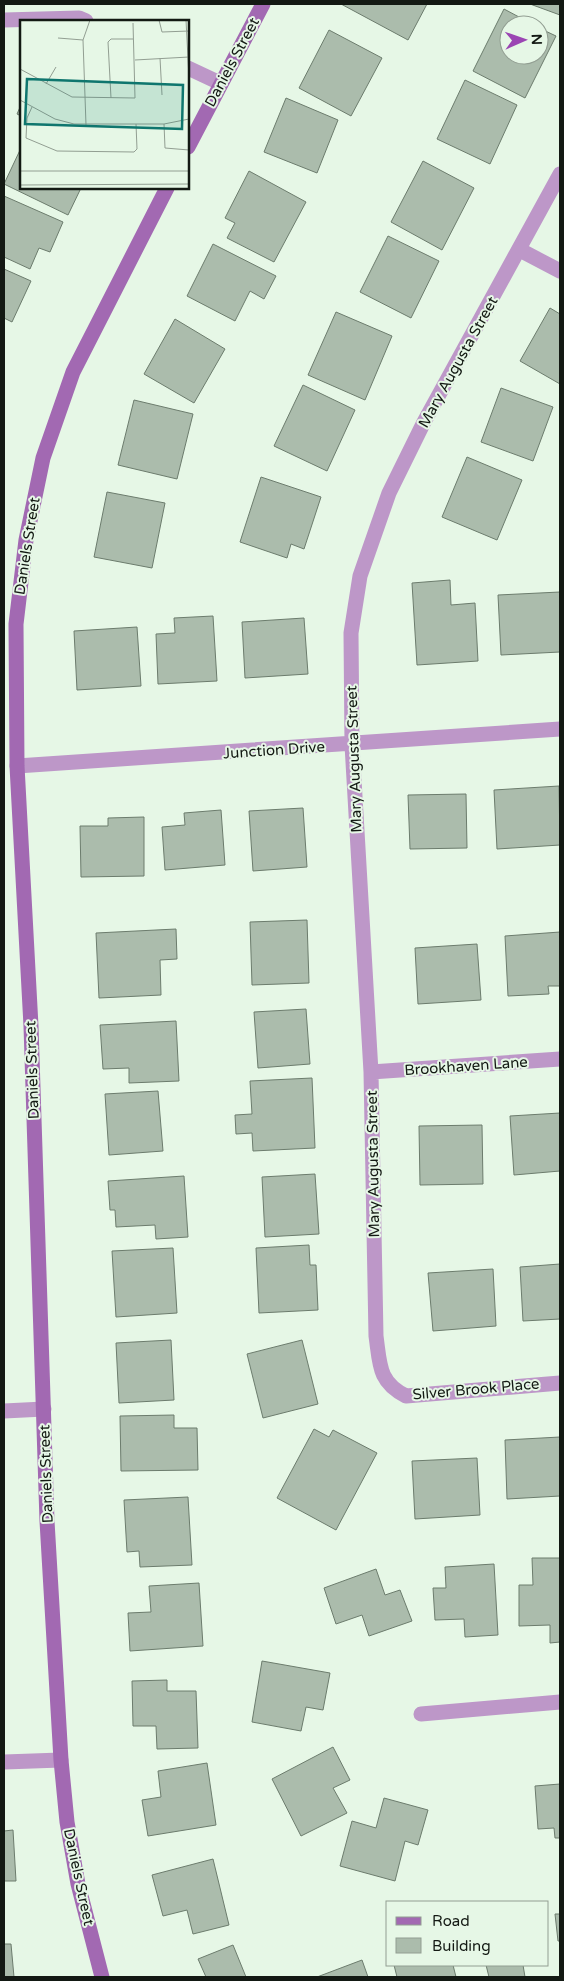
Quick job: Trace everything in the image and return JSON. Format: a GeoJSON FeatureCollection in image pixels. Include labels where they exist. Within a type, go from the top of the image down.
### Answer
{"type":"FeatureCollection","features":[{"type":"Feature","properties":{"kind":"street","name":"Daniels Street"},"geometry":{"type":"LineString","coordinates":[[189,145],[263,4]]}},
{"type":"Feature","properties":{"kind":"street"},"geometry":{"type":"LineString","coordinates":[[4,20],[79,18],[84,20]]}},
{"type":"Feature","properties":{"kind":"street"},"geometry":{"type":"LineString","coordinates":[[189,68],[220,83]]}},
{"type":"Feature","properties":{"kind":"street","name":"Mary Augusta Street"},"geometry":{"type":"LineString","coordinates":[[392,1389],[381,1372],[376,1336],[371,1072],[352,745],[351,633],[360,576],[389,493],[419,431],[560,174]]}},
{"type":"Feature","properties":{"kind":"street","name":"Daniels Street"},"geometry":{"type":"LineString","coordinates":[[102,1977],[78,1884],[67,1822],[61,1760],[47,1521],[31,1026],[17,766],[16,624],[26,540],[44,458],[73,372],[166,189]]}},
{"type":"Feature","properties":{"kind":"street"},"geometry":{"type":"LineString","coordinates":[[520,250],[560,271]]}},
{"type":"Feature","properties":{"kind":"street","name":"Junction Drive"},"geometry":{"type":"LineString","coordinates":[[17,766],[352,745],[560,729]]}},
{"type":"Feature","properties":{"kind":"street","name":"Brookhaven Lane"},"geometry":{"type":"LineString","coordinates":[[371,1072],[560,1059]]}},
{"type":"Feature","properties":{"kind":"street","name":"Silver Brook Place"},"geometry":{"type":"LineString","coordinates":[[392,1389],[406,1396],[560,1382]]}},
{"type":"Feature","properties":{"kind":"street"},"geometry":{"type":"LineString","coordinates":[[4,1411],[44,1409]]}},
{"type":"Feature","properties":{"kind":"street"},"geometry":{"type":"LineString","coordinates":[[421,1714],[560,1702]]}},
{"type":"Feature","properties":{"kind":"street"},"geometry":{"type":"LineString","coordinates":[[4,1762],[61,1760]]}},
{"type":"Feature","properties":{"kind":"building"},"geometry":{"type":"Polygon","coordinates":[[[341,4],[427,4],[408,40],[341,4]]]}},
{"type":"Feature","properties":{"kind":"building"},"geometry":{"type":"Polygon","coordinates":[[[530,4],[560,4],[560,15],[530,4]]]}},
{"type":"Feature","properties":{"kind":"building"},"geometry":{"type":"Polygon","coordinates":[[[504,9],[515,15],[501,15],[504,9]]]}},
{"type":"Feature","properties":{"kind":"building"},"geometry":{"type":"Polygon","coordinates":[[[499,19],[499,65],[542,65],[525,98],[473,71],[499,19]]]}},
{"type":"Feature","properties":{"kind":"building"},"geometry":{"type":"Polygon","coordinates":[[[329,30],[382,58],[351,116],[299,88],[329,30]]]}},
{"type":"Feature","properties":{"kind":"building"},"geometry":{"type":"Polygon","coordinates":[[[549,33],[556,36],[549,50],[549,33]]]}},
{"type":"Feature","properties":{"kind":"building"},"geometry":{"type":"Polygon","coordinates":[[[465,80],[517,105],[490,164],[437,139],[465,80]]]}},
{"type":"Feature","properties":{"kind":"building"},"geometry":{"type":"Polygon","coordinates":[[[286,98],[338,120],[317,173],[264,152],[286,98]]]}},
{"type":"Feature","properties":{"kind":"building"},"geometry":{"type":"Polygon","coordinates":[[[20,150],[20,189],[81,189],[68,215],[4,184],[20,150]]]}},
{"type":"Feature","properties":{"kind":"building"},"geometry":{"type":"Polygon","coordinates":[[[423,161],[474,188],[442,250],[391,222],[423,161]]]}},
{"type":"Feature","properties":{"kind":"building"},"geometry":{"type":"Polygon","coordinates":[[[249,171],[306,202],[274,262],[227,238],[235,223],[225,218],[249,171]]]}},
{"type":"Feature","properties":{"kind":"building"},"geometry":{"type":"Polygon","coordinates":[[[4,196],[63,222],[50,252],[39,248],[30,269],[4,257],[4,196]]]}},
{"type":"Feature","properties":{"kind":"building"},"geometry":{"type":"Polygon","coordinates":[[[388,236],[439,261],[411,318],[360,292],[388,236]]]}},
{"type":"Feature","properties":{"kind":"building"},"geometry":{"type":"Polygon","coordinates":[[[213,244],[276,276],[264,299],[250,291],[235,321],[187,296],[213,244]]]}},
{"type":"Feature","properties":{"kind":"building"},"geometry":{"type":"Polygon","coordinates":[[[4,269],[31,281],[12,322],[4,318],[4,269]]]}},
{"type":"Feature","properties":{"kind":"building"},"geometry":{"type":"Polygon","coordinates":[[[550,308],[560,314],[560,384],[520,361],[550,308]]]}},
{"type":"Feature","properties":{"kind":"building"},"geometry":{"type":"Polygon","coordinates":[[[336,312],[392,336],[365,400],[308,375],[336,312]]]}},
{"type":"Feature","properties":{"kind":"building"},"geometry":{"type":"Polygon","coordinates":[[[175,319],[225,349],[194,403],[144,374],[175,319]]]}},
{"type":"Feature","properties":{"kind":"building"},"geometry":{"type":"Polygon","coordinates":[[[303,385],[355,410],[327,471],[274,446],[303,385]]]}},
{"type":"Feature","properties":{"kind":"building"},"geometry":{"type":"Polygon","coordinates":[[[501,388],[553,407],[533,461],[481,442],[501,388]]]}},
{"type":"Feature","properties":{"kind":"building"},"geometry":{"type":"Polygon","coordinates":[[[134,400],[193,414],[177,479],[118,465],[134,400]]]}},
{"type":"Feature","properties":{"kind":"building"},"geometry":{"type":"Polygon","coordinates":[[[467,457],[522,480],[497,540],[442,517],[467,457]]]}},
{"type":"Feature","properties":{"kind":"building"},"geometry":{"type":"Polygon","coordinates":[[[261,477],[321,497],[304,549],[291,544],[287,558],[240,542],[261,477]]]}},
{"type":"Feature","properties":{"kind":"building"},"geometry":{"type":"Polygon","coordinates":[[[107,492],[165,503],[152,568],[94,557],[107,492]]]}},
{"type":"Feature","properties":{"kind":"building"},"geometry":{"type":"Polygon","coordinates":[[[450,580],[451,605],[475,603],[478,661],[417,665],[412,583],[450,580]]]}},
{"type":"Feature","properties":{"kind":"building"},"geometry":{"type":"Polygon","coordinates":[[[560,592],[560,652],[501,655],[498,595],[560,592]]]}},
{"type":"Feature","properties":{"kind":"building"},"geometry":{"type":"Polygon","coordinates":[[[213,616],[217,681],[158,684],[156,634],[175,633],[174,618],[213,616]]]}},
{"type":"Feature","properties":{"kind":"building"},"geometry":{"type":"Polygon","coordinates":[[[304,618],[308,674],[245,678],[242,622],[304,618]]]}},
{"type":"Feature","properties":{"kind":"building"},"geometry":{"type":"Polygon","coordinates":[[[137,627],[141,686],[77,690],[74,631],[137,627]]]}},
{"type":"Feature","properties":{"kind":"building"},"geometry":{"type":"Polygon","coordinates":[[[559,786],[560,845],[497,849],[494,790],[559,786]]]}},
{"type":"Feature","properties":{"kind":"building"},"geometry":{"type":"Polygon","coordinates":[[[466,794],[467,848],[410,849],[408,795],[466,794]]]}},
{"type":"Feature","properties":{"kind":"building"},"geometry":{"type":"Polygon","coordinates":[[[303,808],[307,867],[253,871],[249,811],[303,808]]]}},
{"type":"Feature","properties":{"kind":"building"},"geometry":{"type":"Polygon","coordinates":[[[221,810],[225,865],[165,870],[162,827],[185,825],[184,813],[221,810]]]}},
{"type":"Feature","properties":{"kind":"building"},"geometry":{"type":"Polygon","coordinates":[[[144,817],[144,876],[81,877],[80,826],[108,826],[108,818],[144,817]]]}},
{"type":"Feature","properties":{"kind":"building"},"geometry":{"type":"Polygon","coordinates":[[[307,920],[309,983],[252,985],[250,922],[307,920]]]}},
{"type":"Feature","properties":{"kind":"building"},"geometry":{"type":"Polygon","coordinates":[[[176,929],[177,959],[160,960],[161,995],[99,998],[96,933],[176,929]]]}},
{"type":"Feature","properties":{"kind":"building"},"geometry":{"type":"Polygon","coordinates":[[[560,932],[560,986],[548,986],[549,994],[508,996],[505,936],[560,932]]]}},
{"type":"Feature","properties":{"kind":"building"},"geometry":{"type":"Polygon","coordinates":[[[477,944],[481,1000],[418,1004],[415,948],[477,944]]]}},
{"type":"Feature","properties":{"kind":"building"},"geometry":{"type":"Polygon","coordinates":[[[306,1009],[310,1064],[258,1068],[254,1012],[306,1009]]]}},
{"type":"Feature","properties":{"kind":"building"},"geometry":{"type":"Polygon","coordinates":[[[176,1021],[179,1081],[129,1083],[129,1068],[103,1069],[100,1025],[176,1021]]]}},
{"type":"Feature","properties":{"kind":"building"},"geometry":{"type":"Polygon","coordinates":[[[312,1078],[315,1148],[253,1151],[252,1133],[236,1134],[235,1115],[252,1114],[250,1081],[312,1078]]]}},
{"type":"Feature","properties":{"kind":"building"},"geometry":{"type":"Polygon","coordinates":[[[158,1091],[163,1151],[109,1155],[105,1094],[158,1091]]]}},
{"type":"Feature","properties":{"kind":"building"},"geometry":{"type":"Polygon","coordinates":[[[560,1113],[560,1171],[514,1175],[510,1116],[560,1113]]]}},
{"type":"Feature","properties":{"kind":"building"},"geometry":{"type":"Polygon","coordinates":[[[482,1125],[483,1184],[420,1185],[419,1126],[482,1125]]]}},
{"type":"Feature","properties":{"kind":"building"},"geometry":{"type":"Polygon","coordinates":[[[315,1174],[319,1234],[265,1237],[262,1177],[315,1174]]]}},
{"type":"Feature","properties":{"kind":"building"},"geometry":{"type":"Polygon","coordinates":[[[184,1176],[188,1237],[156,1239],[155,1225],[116,1227],[115,1210],[110,1210],[108,1181],[184,1176]]]}},
{"type":"Feature","properties":{"kind":"building"},"geometry":{"type":"Polygon","coordinates":[[[309,1245],[310,1265],[316,1265],[318,1310],[259,1313],[256,1248],[309,1245]]]}},
{"type":"Feature","properties":{"kind":"building"},"geometry":{"type":"Polygon","coordinates":[[[173,1248],[177,1313],[116,1317],[112,1251],[173,1248]]]}},
{"type":"Feature","properties":{"kind":"building"},"geometry":{"type":"Polygon","coordinates":[[[560,1264],[560,1319],[523,1321],[520,1267],[560,1264]]]}},
{"type":"Feature","properties":{"kind":"building"},"geometry":{"type":"Polygon","coordinates":[[[493,1269],[496,1326],[433,1331],[428,1273],[493,1269]]]}},
{"type":"Feature","properties":{"kind":"building"},"geometry":{"type":"Polygon","coordinates":[[[171,1340],[174,1400],[119,1403],[116,1343],[171,1340]]]}},
{"type":"Feature","properties":{"kind":"building"},"geometry":{"type":"Polygon","coordinates":[[[302,1340],[318,1404],[263,1418],[247,1354],[302,1340]]]}},
{"type":"Feature","properties":{"kind":"building"},"geometry":{"type":"Polygon","coordinates":[[[174,1415],[174,1428],[197,1428],[198,1470],[121,1471],[120,1416],[174,1415]]]}},
{"type":"Feature","properties":{"kind":"building"},"geometry":{"type":"Polygon","coordinates":[[[314,1429],[329,1437],[333,1430],[377,1453],[336,1530],[277,1498],[314,1429]]]}},
{"type":"Feature","properties":{"kind":"building"},"geometry":{"type":"Polygon","coordinates":[[[560,1437],[560,1496],[507,1499],[505,1440],[560,1437]]]}},
{"type":"Feature","properties":{"kind":"building"},"geometry":{"type":"Polygon","coordinates":[[[477,1458],[480,1515],[415,1519],[412,1461],[477,1458]]]}},
{"type":"Feature","properties":{"kind":"building"},"geometry":{"type":"Polygon","coordinates":[[[188,1497],[192,1565],[140,1567],[139,1551],[127,1552],[124,1500],[188,1497]]]}},
{"type":"Feature","properties":{"kind":"building"},"geometry":{"type":"Polygon","coordinates":[[[532,1558],[560,1558],[560,1642],[550,1643],[550,1625],[519,1626],[519,1585],[533,1585],[532,1558]]]}},
{"type":"Feature","properties":{"kind":"building"},"geometry":{"type":"Polygon","coordinates":[[[494,1564],[498,1635],[465,1637],[464,1619],[435,1620],[433,1588],[446,1588],[445,1567],[494,1564]]]}},
{"type":"Feature","properties":{"kind":"building"},"geometry":{"type":"Polygon","coordinates":[[[376,1569],[385,1595],[400,1590],[412,1621],[369,1636],[362,1615],[336,1624],[324,1588],[376,1569]]]}},
{"type":"Feature","properties":{"kind":"building"},"geometry":{"type":"Polygon","coordinates":[[[199,1583],[203,1646],[130,1651],[128,1613],[151,1612],[149,1586],[199,1583]]]}},
{"type":"Feature","properties":{"kind":"building"},"geometry":{"type":"Polygon","coordinates":[[[262,1661],[330,1673],[323,1710],[306,1707],[301,1731],[252,1722],[262,1661]]]}},
{"type":"Feature","properties":{"kind":"building"},"geometry":{"type":"Polygon","coordinates":[[[167,1680],[167,1691],[196,1691],[198,1748],[157,1749],[156,1726],[133,1726],[132,1681],[167,1680]]]}},
{"type":"Feature","properties":{"kind":"building"},"geometry":{"type":"Polygon","coordinates":[[[333,1747],[350,1780],[333,1788],[347,1813],[301,1836],[272,1779],[333,1747]]]}},
{"type":"Feature","properties":{"kind":"building"},"geometry":{"type":"Polygon","coordinates":[[[207,1763],[216,1825],[148,1836],[142,1800],[161,1797],[158,1771],[207,1763]]]}},
{"type":"Feature","properties":{"kind":"building"},"geometry":{"type":"Polygon","coordinates":[[[560,1784],[560,1838],[555,1838],[554,1828],[538,1829],[535,1786],[560,1784]]]}},
{"type":"Feature","properties":{"kind":"building"},"geometry":{"type":"Polygon","coordinates":[[[384,1798],[428,1810],[418,1845],[405,1841],[395,1881],[340,1866],[352,1821],[376,1828],[384,1798]]]}},
{"type":"Feature","properties":{"kind":"building"},"geometry":{"type":"Polygon","coordinates":[[[13,1830],[16,1881],[4,1881],[4,1831],[13,1830]]]}},
{"type":"Feature","properties":{"kind":"building"},"geometry":{"type":"Polygon","coordinates":[[[213,1859],[229,1925],[193,1934],[187,1910],[163,1916],[152,1875],[213,1859]]]}},
{"type":"Feature","properties":{"kind":"building"},"geometry":{"type":"Polygon","coordinates":[[[555,1914],[560,1914],[560,1941],[558,1941],[555,1914]]]}},
{"type":"Feature","properties":{"kind":"building"},"geometry":{"type":"Polygon","coordinates":[[[4,1944],[11,1944],[14,1977],[4,1977],[4,1944]]]}},
{"type":"Feature","properties":{"kind":"building"},"geometry":{"type":"Polygon","coordinates":[[[233,1945],[246,1977],[206,1977],[198,1959],[233,1945]]]}},
{"type":"Feature","properties":{"kind":"building"},"geometry":{"type":"Polygon","coordinates":[[[362,1960],[368,1977],[317,1977],[362,1960]]]}},
{"type":"Feature","properties":{"kind":"building"},"geometry":{"type":"Polygon","coordinates":[[[394,1966],[453,1966],[456,1977],[397,1977],[394,1966]]]}},
{"type":"Feature","properties":{"kind":"building"},"geometry":{"type":"Polygon","coordinates":[[[486,1966],[523,1966],[525,1977],[489,1977],[486,1966]]]}}]}
